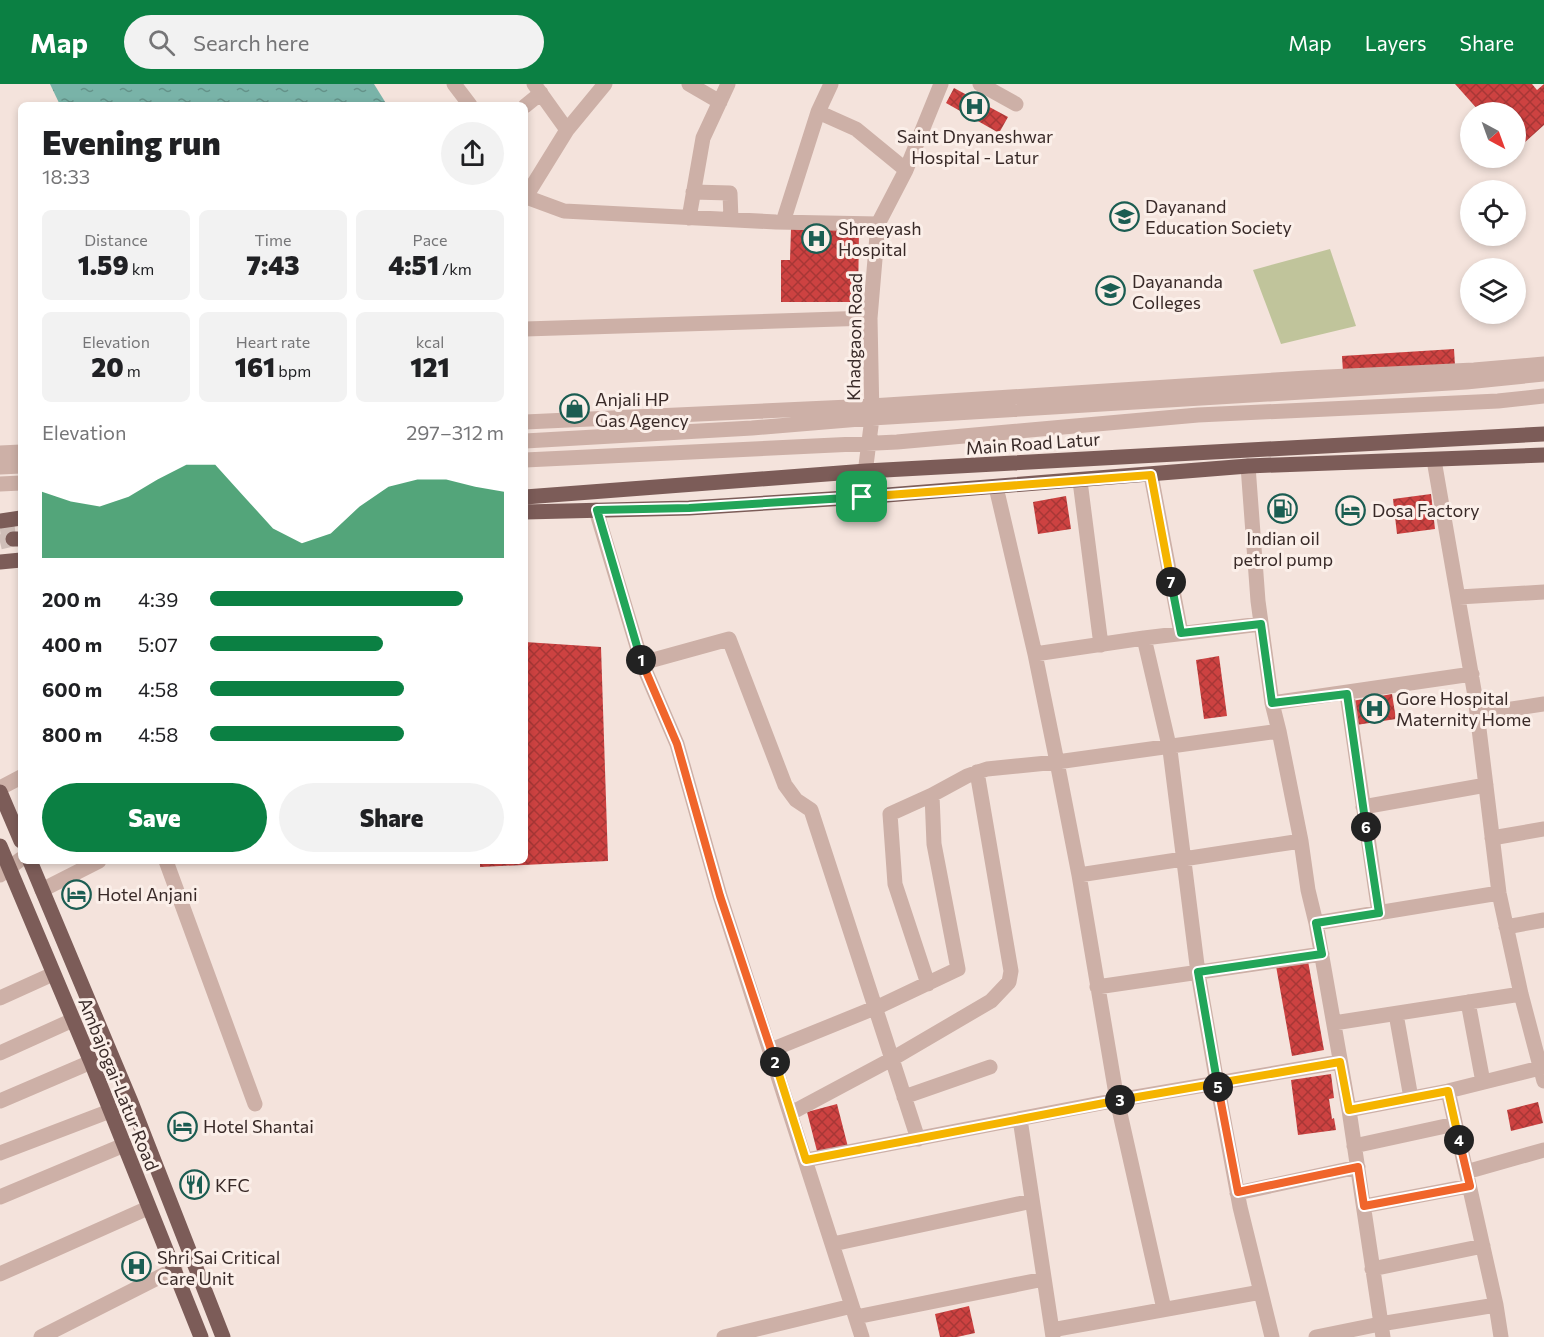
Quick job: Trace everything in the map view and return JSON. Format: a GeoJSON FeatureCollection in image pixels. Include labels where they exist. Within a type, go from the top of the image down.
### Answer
{"type":"FeatureCollection","features":[{"type":"Feature","properties":{"kind":"main road","name":"Main Road Latur"},"geometry":{"type":"LineString","coordinates":[[528,497],[866,471],[1544,434]]}},
{"type":"Feature","properties":{"kind":"main road"},"geometry":{"type":"LineString","coordinates":[[528,512],[689,508],[862,497],[1248,466],[1544,455]]}},
{"type":"Feature","properties":{"kind":"main road"},"geometry":{"type":"LineString","coordinates":[[528,487],[561,494]]}},
{"type":"Feature","properties":{"kind":"main road"},"geometry":{"type":"LineString","coordinates":[[528,520],[564,511]]}},
{"type":"Feature","properties":{"kind":"main road"},"geometry":{"type":"LineString","coordinates":[[0,521],[18,530]]}},
{"type":"Feature","properties":{"kind":"main road"},"geometry":{"type":"LineString","coordinates":[[0,562],[18,560]]}},
{"type":"Feature","properties":{"kind":"main road"},"geometry":{"type":"LineString","coordinates":[[0,792],[18,834]]}},
{"type":"Feature","properties":{"kind":"main road","name":"Ambajogai-Latur Road"},"geometry":{"type":"LineString","coordinates":[[0,846],[91,1062],[201,1337]]}},
{"type":"Feature","properties":{"kind":"main road"},"geometry":{"type":"LineString","coordinates":[[31,864],[131,1102],[224,1337]]}},
{"type":"Feature","properties":{"kind":"street"},"geometry":{"type":"LineString","coordinates":[[454,84],[469,102]]}},
{"type":"Feature","properties":{"kind":"street"},"geometry":{"type":"LineString","coordinates":[[528,192],[567,129],[605,84]]}},
{"type":"Feature","properties":{"kind":"street"},"geometry":{"type":"LineString","coordinates":[[689,84],[720,102]]}},
{"type":"Feature","properties":{"kind":"street"},"geometry":{"type":"LineString","coordinates":[[689,218],[703,138],[728,84]]}},
{"type":"Feature","properties":{"kind":"street"},"geometry":{"type":"LineString","coordinates":[[783,222],[818,112],[831,84]]}},
{"type":"Feature","properties":{"kind":"street","name":"Khadgaon Road"},"geometry":{"type":"LineString","coordinates":[[862,497],[871,412],[870,318],[878,224],[906,170],[940,84]]}},
{"type":"Feature","properties":{"kind":"street"},"geometry":{"type":"LineString","coordinates":[[980,84],[1016,104]]}},
{"type":"Feature","properties":{"kind":"street"},"geometry":{"type":"LineString","coordinates":[[528,102],[537,88],[567,129]]}},
{"type":"Feature","properties":{"kind":"street"},"geometry":{"type":"LineString","coordinates":[[818,112],[856,129],[906,170]]}},
{"type":"Feature","properties":{"kind":"street"},"geometry":{"type":"LineString","coordinates":[[693,192],[730,193],[731,220]]}},
{"type":"Feature","properties":{"kind":"street"},"geometry":{"type":"LineString","coordinates":[[528,198],[564,211],[731,220],[878,224]]}},
{"type":"Feature","properties":{"kind":"street"},"geometry":{"type":"LineString","coordinates":[[528,328],[870,318]]}},
{"type":"Feature","properties":{"kind":"street"},"geometry":{"type":"LineString","coordinates":[[528,441],[752,428],[871,412],[1307,378],[1474,370],[1544,364]]}},
{"type":"Feature","properties":{"kind":"street"},"geometry":{"type":"LineString","coordinates":[[528,422],[871,412],[1466,382],[1544,374]]}},
{"type":"Feature","properties":{"kind":"street"},"geometry":{"type":"LineString","coordinates":[[1466,382],[1466,403]]}},
{"type":"Feature","properties":{"kind":"street"},"geometry":{"type":"LineString","coordinates":[[528,460],[869,444],[1198,414],[1466,403],[1544,396]]}},
{"type":"Feature","properties":{"kind":"street"},"geometry":{"type":"LineString","coordinates":[[0,453],[18,452]]}},
{"type":"Feature","properties":{"kind":"street"},"geometry":{"type":"LineString","coordinates":[[1349,1110],[1483,1082],[1542,1074],[1521,994],[1499,893],[1472,674],[1434,460]]}},
{"type":"Feature","properties":{"kind":"street"},"geometry":{"type":"LineString","coordinates":[[0,467],[18,466]]}},
{"type":"Feature","properties":{"kind":"street"},"geometry":{"type":"LineString","coordinates":[[1248,466],[1261,624],[1272,703],[1301,841],[1308,890],[1334,1023],[1364,1206],[1381,1330]]}},
{"type":"Feature","properties":{"kind":"street"},"geometry":{"type":"LineString","coordinates":[[1151,475],[1181,633]]}},
{"type":"Feature","properties":{"kind":"street"},"geometry":{"type":"LineString","coordinates":[[1080,481],[1101,645]]}},
{"type":"Feature","properties":{"kind":"street"},"geometry":{"type":"LineString","coordinates":[[0,484],[18,483]]}},
{"type":"Feature","properties":{"kind":"street"},"geometry":{"type":"LineString","coordinates":[[996,487],[1058,762],[1117,1100],[1164,1309]]}},
{"type":"Feature","properties":{"kind":"street"},"geometry":{"type":"LineString","coordinates":[[597,510],[642,663],[677,744],[720,896],[862,1337]]}},
{"type":"Feature","properties":{"kind":"street"},"geometry":{"type":"LineString","coordinates":[[1459,597],[1544,592]]}},
{"type":"Feature","properties":{"kind":"street"},"geometry":{"type":"LineString","coordinates":[[1035,654],[1261,624]]}},
{"type":"Feature","properties":{"kind":"street"},"geometry":{"type":"LineString","coordinates":[[1144,638],[1169,746],[1198,972],[1217,1083],[1238,1192],[1272,1337]]}},
{"type":"Feature","properties":{"kind":"street"},"geometry":{"type":"LineString","coordinates":[[642,663],[729,639],[784,785],[796,800],[811,810],[918,1139]]}},
{"type":"Feature","properties":{"kind":"street"},"geometry":{"type":"LineString","coordinates":[[1272,703],[1347,694],[1472,674]]}},
{"type":"Feature","properties":{"kind":"street"},"geometry":{"type":"LineString","coordinates":[[1347,694],[1379,913]]}},
{"type":"Feature","properties":{"kind":"street"},"geometry":{"type":"LineString","coordinates":[[1478,714],[1544,704]]}},
{"type":"Feature","properties":{"kind":"street"},"geometry":{"type":"LineString","coordinates":[[928,984],[895,884],[890,814],[987,769],[1058,762],[1279,731]]}},
{"type":"Feature","properties":{"kind":"street"},"geometry":{"type":"LineString","coordinates":[[791,1113],[991,1002],[1010,982],[1011,971],[977,772]]}},
{"type":"Feature","properties":{"kind":"street"},"geometry":{"type":"LineString","coordinates":[[0,788],[18,779]]}},
{"type":"Feature","properties":{"kind":"street"},"geometry":{"type":"LineString","coordinates":[[1363,807],[1486,785]]}},
{"type":"Feature","properties":{"kind":"street"},"geometry":{"type":"LineString","coordinates":[[771,1050],[876,1008],[958,969],[934,844],[932,795]]}},
{"type":"Feature","properties":{"kind":"street"},"geometry":{"type":"LineString","coordinates":[[1492,838],[1544,829]]}},
{"type":"Feature","properties":{"kind":"street"},"geometry":{"type":"LineString","coordinates":[[1079,875],[1301,841]]}},
{"type":"Feature","properties":{"kind":"street"},"geometry":{"type":"LineString","coordinates":[[42,890],[93,864]]}},
{"type":"Feature","properties":{"kind":"street"},"geometry":{"type":"LineString","coordinates":[[167,864],[255,1104]]}},
{"type":"Feature","properties":{"kind":"street"},"geometry":{"type":"LineString","coordinates":[[1316,923],[1499,893]]}},
{"type":"Feature","properties":{"kind":"street"},"geometry":{"type":"LineString","coordinates":[[1506,927],[1544,920]]}},
{"type":"Feature","properties":{"kind":"street"},"geometry":{"type":"LineString","coordinates":[[1097,987],[1322,954]]}},
{"type":"Feature","properties":{"kind":"street"},"geometry":{"type":"LineString","coordinates":[[0,998],[53,974]]}},
{"type":"Feature","properties":{"kind":"street"},"geometry":{"type":"LineString","coordinates":[[1334,1023],[1521,994]]}},
{"type":"Feature","properties":{"kind":"street"},"geometry":{"type":"LineString","coordinates":[[1468,1002],[1483,1082]]}},
{"type":"Feature","properties":{"kind":"street"},"geometry":{"type":"LineString","coordinates":[[1396,1014],[1411,1098]]}},
{"type":"Feature","properties":{"kind":"street"},"geometry":{"type":"LineString","coordinates":[[0,1053],[73,1020]]}},
{"type":"Feature","properties":{"kind":"street"},"geometry":{"type":"LineString","coordinates":[[0,1101],[91,1062]]}},
{"type":"Feature","properties":{"kind":"street"},"geometry":{"type":"LineString","coordinates":[[806,1160],[1117,1100],[1340,1062]]}},
{"type":"Feature","properties":{"kind":"street"},"geometry":{"type":"LineString","coordinates":[[904,1097],[990,1067]]}},
{"type":"Feature","properties":{"kind":"street"},"geometry":{"type":"LineString","coordinates":[[1448,1091],[1496,1305],[1501,1337]]}},
{"type":"Feature","properties":{"kind":"street"},"geometry":{"type":"LineString","coordinates":[[0,1153],[110,1111]]}},
{"type":"Feature","properties":{"kind":"street"},"geometry":{"type":"LineString","coordinates":[[1020,1119],[1052,1334],[1164,1309],[1261,1292]]}},
{"type":"Feature","properties":{"kind":"street"},"geometry":{"type":"LineString","coordinates":[[1354,1146],[1455,1124]]}},
{"type":"Feature","properties":{"kind":"street"},"geometry":{"type":"LineString","coordinates":[[0,1197],[124,1145]]}},
{"type":"Feature","properties":{"kind":"street"},"geometry":{"type":"LineString","coordinates":[[1364,1206],[1468,1179],[1544,1150]]}},
{"type":"Feature","properties":{"kind":"street"},"geometry":{"type":"LineString","coordinates":[[1238,1192],[1358,1167]]}},
{"type":"Feature","properties":{"kind":"street"},"geometry":{"type":"LineString","coordinates":[[833,1244],[1032,1201]]}},
{"type":"Feature","properties":{"kind":"street"},"geometry":{"type":"LineString","coordinates":[[0,1274],[148,1208]]}},
{"type":"Feature","properties":{"kind":"street"},"geometry":{"type":"LineString","coordinates":[[1372,1269],[1483,1245]]}},
{"type":"Feature","properties":{"kind":"street"},"geometry":{"type":"LineString","coordinates":[[41,1337],[175,1269]]}},
{"type":"Feature","properties":{"kind":"street"},"geometry":{"type":"LineString","coordinates":[[724,1337],[854,1311],[1044,1279]]}},
{"type":"Feature","properties":{"kind":"street"},"geometry":{"type":"LineString","coordinates":[[1316,1337],[1381,1330],[1496,1305]]}},
{"type":"Feature","properties":{"kind":"green space"},"geometry":{"type":"Polygon","coordinates":[[[1330,249],[1356,326],[1281,344],[1253,270],[1330,249]]]}},
{"type":"Feature","properties":{"kind":"water"},"geometry":{"type":"Polygon","coordinates":[[[50,84],[374,84],[385,102],[59,102],[50,84]]]}},
{"type":"Feature","properties":{"kind":"building"},"geometry":{"type":"Polygon","coordinates":[[[1455,84],[1532,84],[1537,90],[1544,84],[1544,125],[1526,141],[1526,102],[1471,102],[1455,84]]]}},
{"type":"Feature","properties":{"kind":"building"},"geometry":{"type":"Polygon","coordinates":[[[954,88],[1008,117],[999,133],[946,103],[954,88]]]}},
{"type":"Feature","properties":{"kind":"building"},"geometry":{"type":"Polygon","coordinates":[[[791,229],[859,230],[858,302],[781,302],[781,260],[790,260],[791,229]]]}},
{"type":"Feature","properties":{"kind":"building"},"geometry":{"type":"Polygon","coordinates":[[[1454,349],[1455,366],[1343,372],[1342,356],[1454,349]]]}},
{"type":"Feature","properties":{"kind":"building"},"geometry":{"type":"Polygon","coordinates":[[[1431,494],[1435,529],[1397,534],[1393,499],[1431,494]]]}},
{"type":"Feature","properties":{"kind":"building"},"geometry":{"type":"Polygon","coordinates":[[[1066,496],[1071,529],[1038,534],[1033,502],[1066,496]]]}},
{"type":"Feature","properties":{"kind":"building"},"geometry":{"type":"Polygon","coordinates":[[[528,642],[601,647],[608,861],[480,867],[480,864],[528,864],[528,642]]]}},
{"type":"Feature","properties":{"kind":"building"},"geometry":{"type":"Polygon","coordinates":[[[1219,656],[1227,716],[1204,719],[1196,660],[1219,656]]]}},
{"type":"Feature","properties":{"kind":"building"},"geometry":{"type":"Polygon","coordinates":[[[1392,694],[1396,719],[1356,725],[1352,701],[1392,694]]]}},
{"type":"Feature","properties":{"kind":"building"},"geometry":{"type":"Polygon","coordinates":[[[1308,961],[1324,1050],[1292,1056],[1276,966],[1308,961]]]}},
{"type":"Feature","properties":{"kind":"building"},"geometry":{"type":"Polygon","coordinates":[[[1331,1074],[1334,1098],[1329,1099],[1336,1130],[1298,1135],[1291,1080],[1331,1074]]]}},
{"type":"Feature","properties":{"kind":"building"},"geometry":{"type":"Polygon","coordinates":[[[1538,1102],[1543,1123],[1511,1131],[1507,1110],[1538,1102]]]}},
{"type":"Feature","properties":{"kind":"building"},"geometry":{"type":"Polygon","coordinates":[[[837,1104],[848,1147],[818,1155],[807,1112],[837,1104]]]}},
{"type":"Feature","properties":{"kind":"building"},"geometry":{"type":"Polygon","coordinates":[[[969,1306],[975,1333],[957,1337],[940,1337],[935,1314],[969,1306]]]}},
{"type":"Feature","properties":{"kind":"tunnel"},"geometry":{"type":"LineString","coordinates":[[0,530],[15,528]]}},
{"type":"Feature","properties":{"kind":"tunnel"},"geometry":{"type":"LineString","coordinates":[[0,542],[13,539]]}},
{"type":"Feature","properties":{"kind":"place","name":"Saint Dnyaneshwar Hospital - Latur"},"geometry":{"type":"Point","coordinates":[975,107]}},
{"type":"Feature","properties":{"kind":"place","name":"Dayanand Education Society"},"geometry":{"type":"Point","coordinates":[1124,216]}},
{"type":"Feature","properties":{"kind":"place","name":"Shreeyash Hospital"},"geometry":{"type":"Point","coordinates":[817,238]}},
{"type":"Feature","properties":{"kind":"place","name":"Dayananda Colleges"},"geometry":{"type":"Point","coordinates":[1111,291]}},
{"type":"Feature","properties":{"kind":"place","name":"Anjali HP Gas Agency"},"geometry":{"type":"Point","coordinates":[574,409]}},
{"type":"Feature","properties":{"kind":"place","name":"Indian oil petrol pump"},"geometry":{"type":"Point","coordinates":[1283,509]}},
{"type":"Feature","properties":{"kind":"place","name":"Dosa Factory"},"geometry":{"type":"Point","coordinates":[1351,510]}},
{"type":"Feature","properties":{"kind":"place","name":"Gore Hospital Maternity Home"},"geometry":{"type":"Point","coordinates":[1375,708]}},
{"type":"Feature","properties":{"kind":"place","name":"Hotel Anjani"},"geometry":{"type":"Point","coordinates":[76,894]}},
{"type":"Feature","properties":{"kind":"place","name":"Hotel Shantai"},"geometry":{"type":"Point","coordinates":[182,1126]}},
{"type":"Feature","properties":{"kind":"place","name":"KFC"},"geometry":{"type":"Point","coordinates":[194,1185]}},
{"type":"Feature","properties":{"kind":"place","name":"Shri Sai Critical Care Unit"},"geometry":{"type":"Point","coordinates":[136,1267]}},
{"type":"Feature","properties":{"kind":"route"},"geometry":{"type":"LineString","coordinates":[[862,497],[689,508],[597,510],[630,629],[677,744],[720,896],[806,1160],[1117,1100],[1217,1083],[1279,1073],[1340,1062],[1349,1110],[1448,1091],[1470,1186],[1364,1206],[1358,1167],[1238,1192],[1217,1083],[1198,972],[1322,954],[1316,923],[1379,913],[1347,694],[1272,703],[1261,624],[1181,633],[1151,475],[862,497]]}}]}
